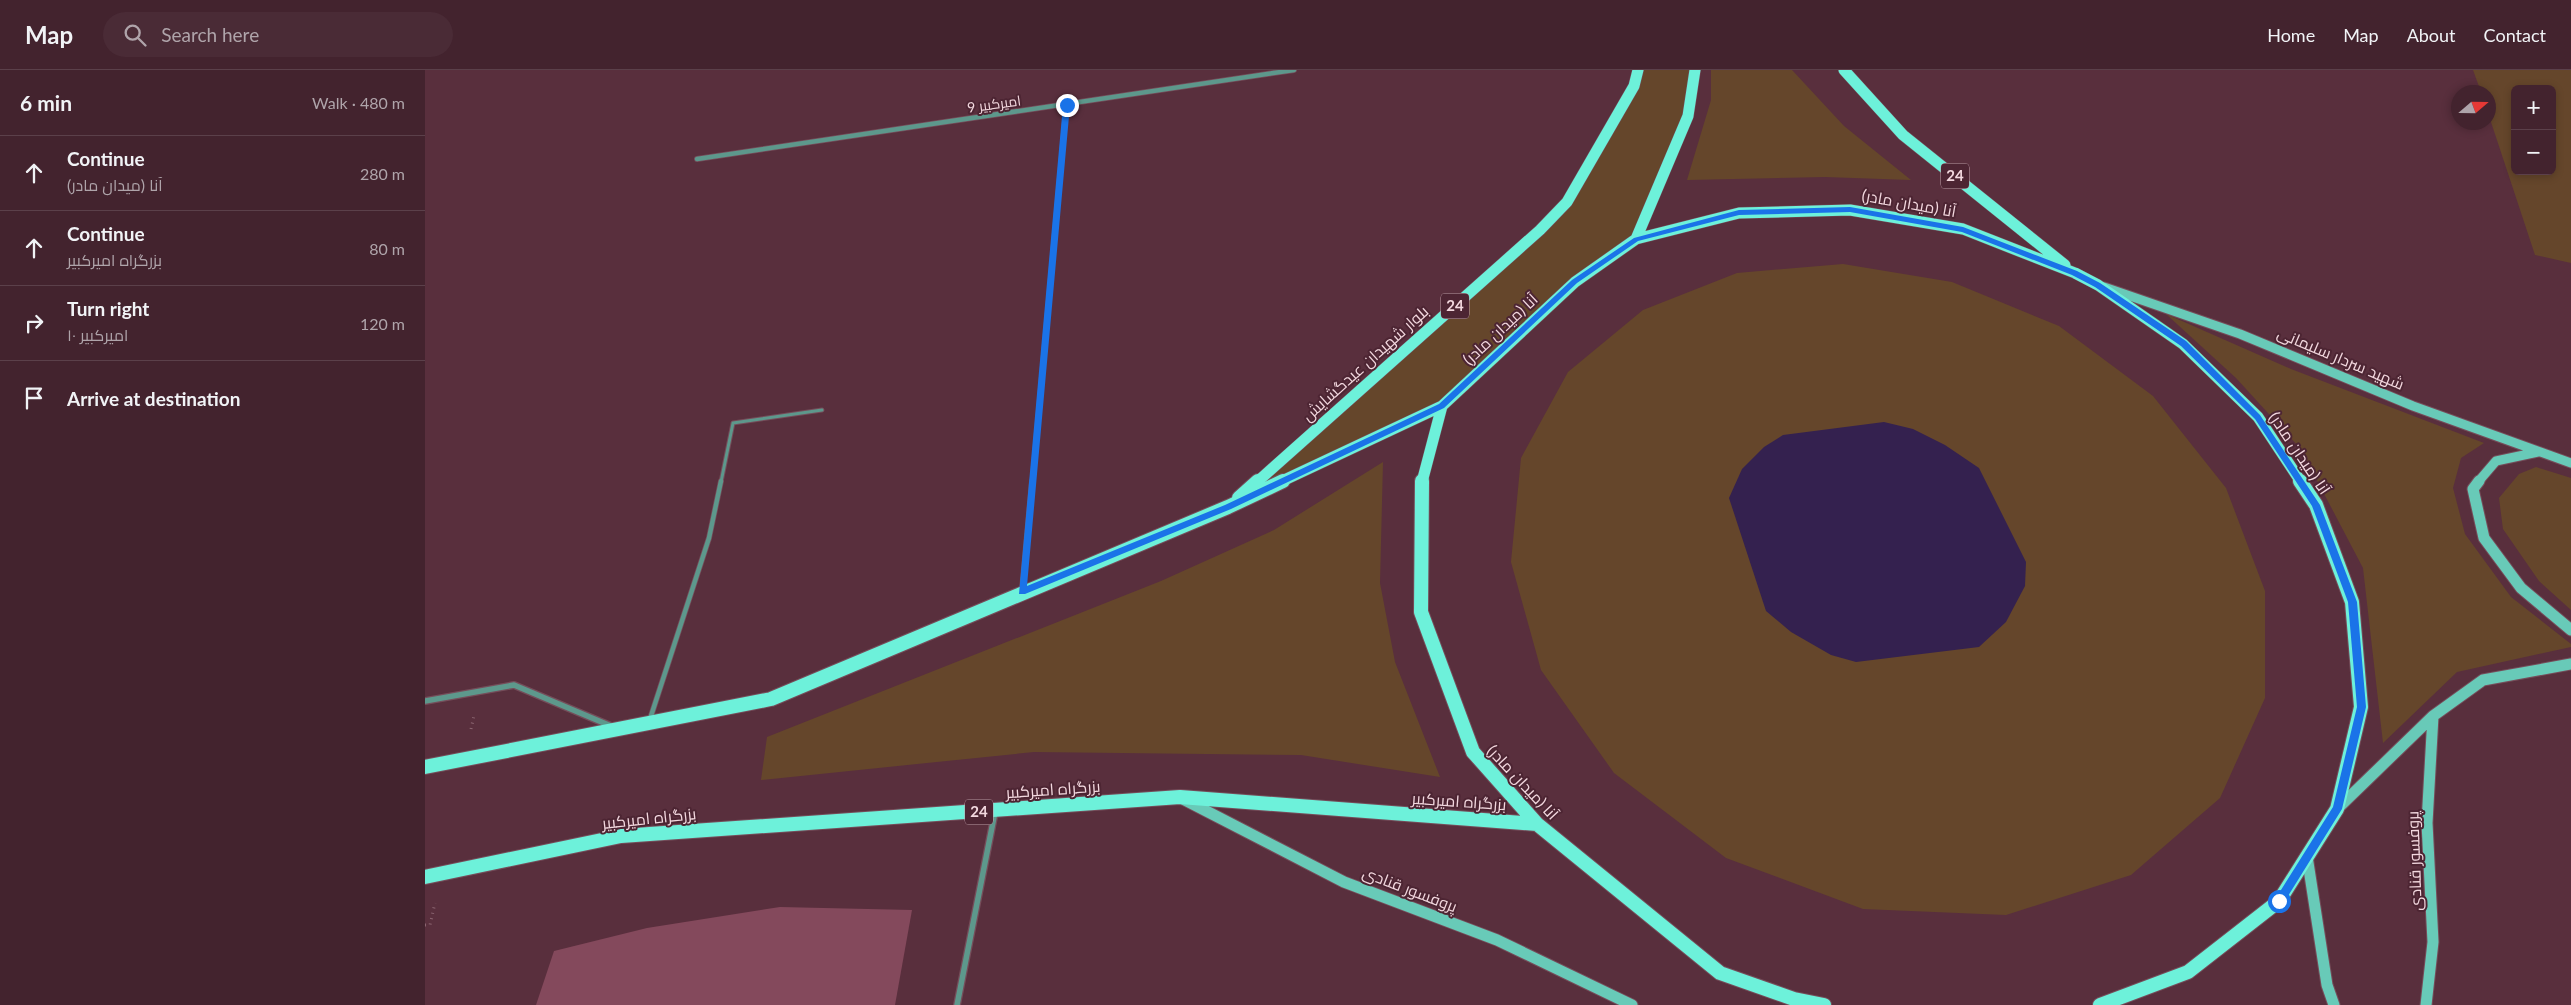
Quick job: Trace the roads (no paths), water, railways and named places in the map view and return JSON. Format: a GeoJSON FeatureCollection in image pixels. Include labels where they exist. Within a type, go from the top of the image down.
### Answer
{"type":"FeatureCollection","features":[{"type":"Feature","properties":{"kind":"main road","name":"بلوار شهیدان عیدگشایش"},"geometry":{"type":"LineString","coordinates":[[1228,507],[1540,230],[1567,202],[1634,86],[1638,70]]}},
{"type":"Feature","properties":{"kind":"main road"},"geometry":{"type":"LineString","coordinates":[[1636,240],[1688,116],[1695,70]]}},
{"type":"Feature","properties":{"kind":"main road","name":"24"},"geometry":{"type":"LineString","coordinates":[[1844,70],[1903,135],[2075,273]]}},
{"type":"Feature","properties":{"kind":"main road","name":"آنا (میدان مادر)"},"geometry":{"type":"LineString","coordinates":[[1824,1005],[1794,1000],[1720,973],[1537,824],[1473,752],[1421,612],[1422,481],[1442,406],[1575,282],[1636,240],[1739,213],[1850,210],[1963,229],[2075,273],[2098,285],[2183,344],[2258,417],[2316,505],[2352,602],[2361,707],[2337,809],[2279,901],[2188,972],[2100,1005]]}},
{"type":"Feature","properties":{"kind":"main road","name":"شهید سردار سلیمانی"},"geometry":{"type":"LineString","coordinates":[[2098,285],[2240,334],[2413,406],[2571,463]]}},
{"type":"Feature","properties":{"kind":"main road","name":"24"},"geometry":{"type":"LineString","coordinates":[[425,767],[771,699],[1228,507],[1442,406]]}},
{"type":"Feature","properties":{"kind":"main road"},"geometry":{"type":"LineString","coordinates":[[2539,451],[2496,461],[2473,489],[2485,538],[2521,588],[2571,630]]}},
{"type":"Feature","properties":{"kind":"main road"},"geometry":{"type":"LineString","coordinates":[[2337,809],[2433,716],[2483,680],[2571,664]]}},
{"type":"Feature","properties":{"kind":"main road","name":"پروفسور قنادی"},"geometry":{"type":"LineString","coordinates":[[2426,1005],[2430,988],[2433,916],[2427,836],[2433,716]]}},
{"type":"Feature","properties":{"kind":"main road","name":"بزرگراه امیرکبیر"},"geometry":{"type":"LineString","coordinates":[[425,877],[621,836],[1180,797],[1537,824]]}},
{"type":"Feature","properties":{"kind":"main road","name":"پروفسور قنادی"},"geometry":{"type":"LineString","coordinates":[[1180,797],[1344,882],[1497,940],[1632,1005]]}},
{"type":"Feature","properties":{"kind":"main road"},"geometry":{"type":"LineString","coordinates":[[2307,856],[2327,985],[2334,1005]]}},
{"type":"Feature","properties":{"kind":"street","name":"امیرکبیر 9"},"geometry":{"type":"LineString","coordinates":[[697,158],[1067,105],[1294,70]]}},
{"type":"Feature","properties":{"kind":"street"},"geometry":{"type":"LineString","coordinates":[[425,701],[514,685],[619,729]]}},
{"type":"Feature","properties":{"kind":"street"},"geometry":{"type":"LineString","coordinates":[[957,1005],[995,811]]}},
{"type":"Feature","properties":{"kind":"lane"},"geometry":{"type":"LineString","coordinates":[[1022,592],[1067,105]]}},
{"type":"Feature","properties":{"kind":"lane"},"geometry":{"type":"LineString","coordinates":[[649,723],[709,538],[733,423],[822,410]]}}]}
